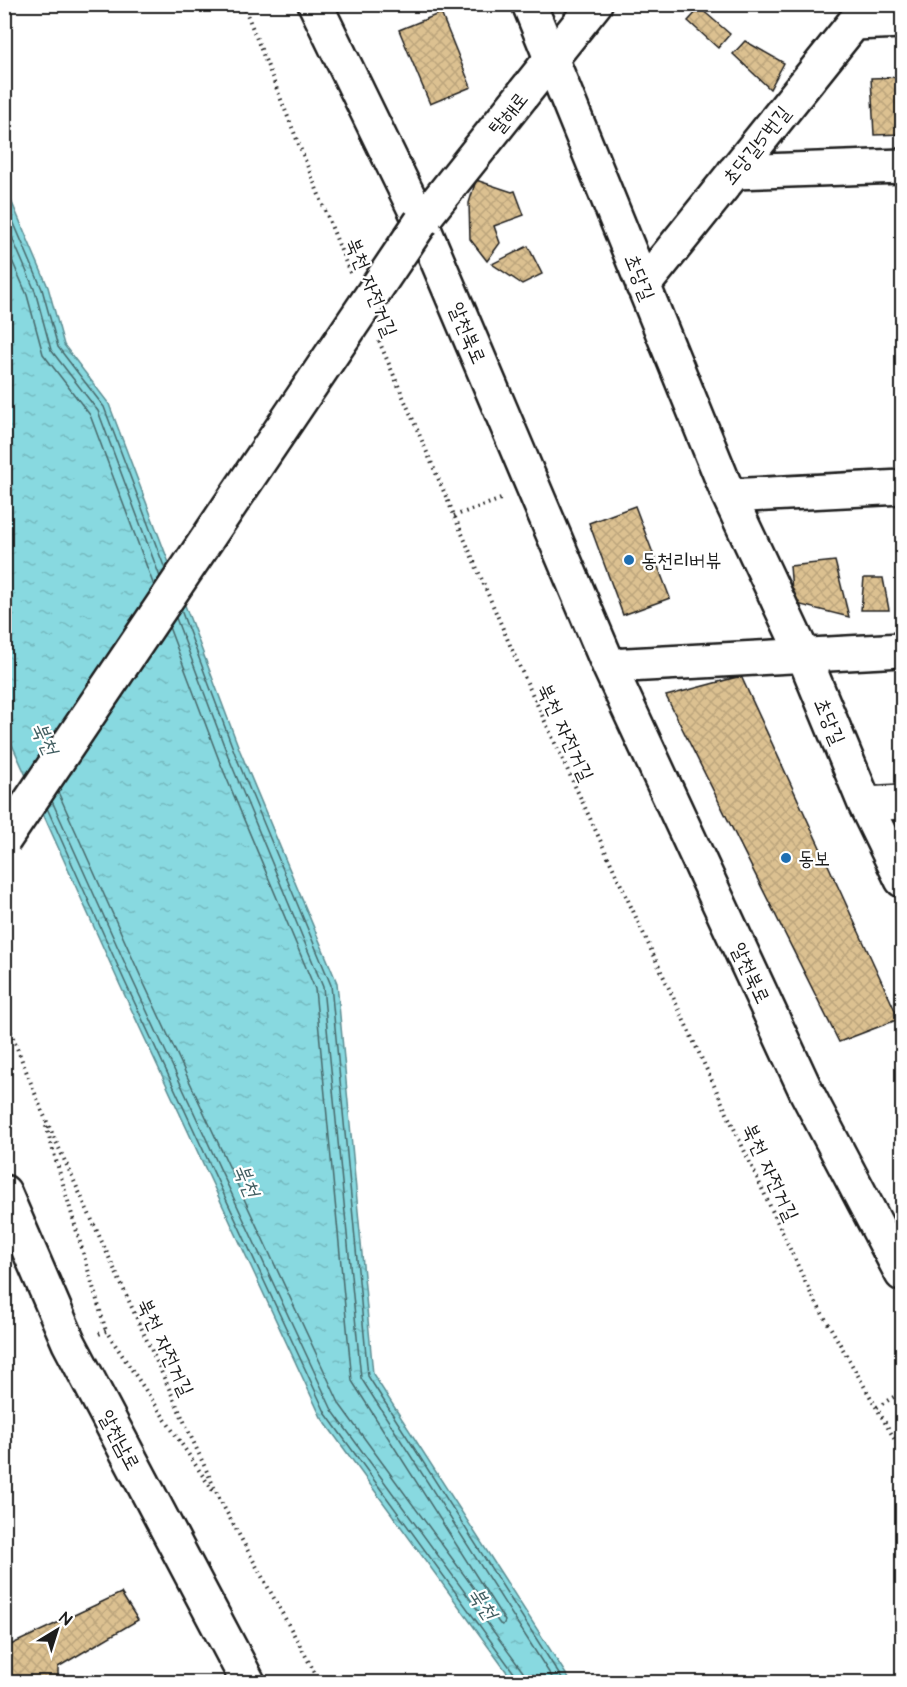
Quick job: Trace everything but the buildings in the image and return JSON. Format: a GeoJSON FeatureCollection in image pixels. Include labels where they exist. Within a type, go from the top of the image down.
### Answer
{"type":"FeatureCollection","features":[{"type":"Feature","properties":{"kind":"street","name":"알천북로"},"geometry":{"type":"LineString","coordinates":[[315,4],[421,222],[609,666],[807,1093],[903,1274]]}},
{"type":"Feature","properties":{"kind":"street","name":"초당길"},"geometry":{"type":"LineString","coordinates":[[530,4],[729,495],[803,654],[865,804],[903,880]]}},
{"type":"Feature","properties":{"kind":"street","name":"탈해로"},"geometry":{"type":"LineString","coordinates":[[4,840],[421,222],[595,4]]}},
{"type":"Feature","properties":{"kind":"street"},"geometry":{"type":"LineString","coordinates":[[862,14],[903,21]]}},
{"type":"Feature","properties":{"kind":"street","name":"초당길5번길"},"geometry":{"type":"LineString","coordinates":[[643,286],[862,14]]}},
{"type":"Feature","properties":{"kind":"street"},"geometry":{"type":"LineString","coordinates":[[734,172],[903,166]]}},
{"type":"Feature","properties":{"kind":"street"},"geometry":{"type":"LineString","coordinates":[[729,495],[903,487]]}},
{"type":"Feature","properties":{"kind":"street"},"geometry":{"type":"LineString","coordinates":[[609,666],[903,650]]}},
{"type":"Feature","properties":{"kind":"street"},"geometry":{"type":"LineString","coordinates":[[865,804],[903,802]]}},
{"type":"Feature","properties":{"kind":"street","name":"알천남로"},"geometry":{"type":"LineString","coordinates":[[5,1197],[69,1343],[248,1683]]}},
{"type":"Feature","properties":{"kind":"path","name":"북천 자전거길"},"geometry":{"type":"LineString","coordinates":[[243,4],[352,277]]}},
{"type":"Feature","properties":{"kind":"path","name":"북천 자전거길"},"geometry":{"type":"LineString","coordinates":[[378,340],[516,659],[810,1292],[903,1452]]}},
{"type":"Feature","properties":{"kind":"path"},"geometry":{"type":"LineString","coordinates":[[454,516],[533,488]]}},
{"type":"Feature","properties":{"kind":"path","name":"북천 자전거길"},"geometry":{"type":"LineString","coordinates":[[4,1015],[42,1111],[220,1500],[320,1683]]}},
{"type":"Feature","properties":{"kind":"path"},"geometry":{"type":"LineString","coordinates":[[42,1111],[106,1331],[220,1500]]}},
{"type":"Feature","properties":{"kind":"path"},"geometry":{"type":"LineString","coordinates":[[69,1343],[106,1331]]}},
{"type":"Feature","properties":{"kind":"path"},"geometry":{"type":"LineString","coordinates":[[877,1407],[903,1392]]}},
{"type":"Feature","properties":{"kind":"water","name":"북천"},"geometry":{"type":"Polygon","coordinates":[[[4,184],[48,287],[64,345],[109,404],[240,751],[337,983],[373,1374],[571,1682],[514,1682],[321,1417],[120,985],[5,729],[4,184]]]}},
{"type":"Feature","properties":{"kind":"place","name":"동천리버뷰"},"geometry":{"type":"Point","coordinates":[629,560]}},
{"type":"Feature","properties":{"kind":"place","name":"동보"},"geometry":{"type":"Point","coordinates":[786,858]}}]}
